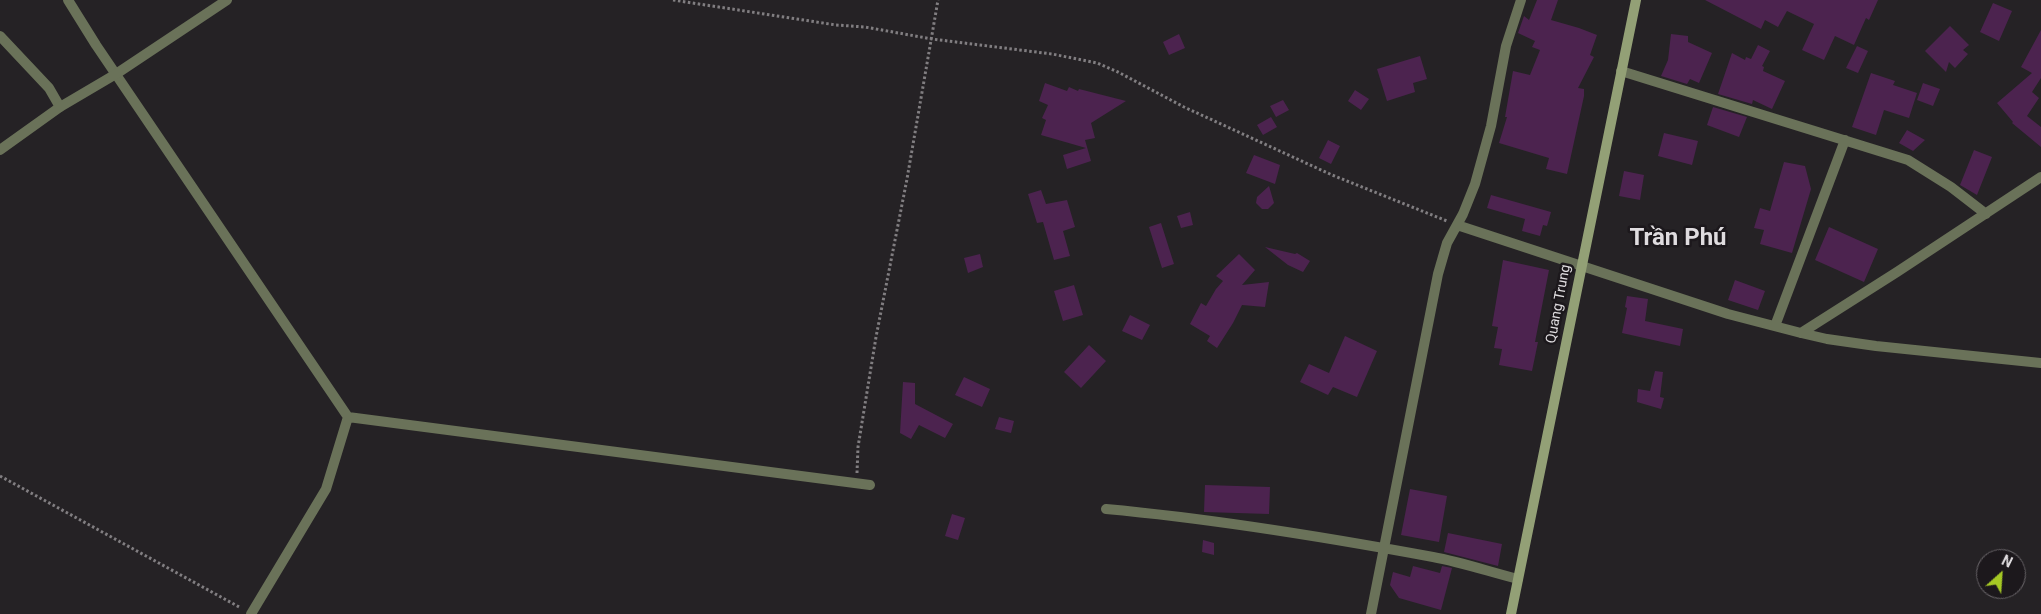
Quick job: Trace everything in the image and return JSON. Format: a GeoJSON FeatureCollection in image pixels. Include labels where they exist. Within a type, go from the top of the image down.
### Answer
{"type":"FeatureCollection","features":[{"type":"Feature","properties":{"kind":"main road","name":"Quang Trung"},"geometry":{"type":"LineString","coordinates":[[1511,614],[1580,266],[1636,0]]}},
{"type":"Feature","properties":{"kind":"street"},"geometry":{"type":"LineString","coordinates":[[68,0],[348,417],[870,485]]}},
{"type":"Feature","properties":{"kind":"street"},"geometry":{"type":"LineString","coordinates":[[0,150],[60,107],[116,74],[227,0]]}},
{"type":"Feature","properties":{"kind":"street"},"geometry":{"type":"LineString","coordinates":[[1371,614],[1438,274],[1447,242],[1469,200],[1480,165],[1496,102],[1502,62],[1521,0]]}},
{"type":"Feature","properties":{"kind":"street"},"geometry":{"type":"LineString","coordinates":[[0,36],[49,88],[60,107]]}},
{"type":"Feature","properties":{"kind":"street"},"geometry":{"type":"LineString","coordinates":[[1621,71],[1636,74],[1792,125],[1892,155],[1917,165],[1951,187],[1986,214]]}},
{"type":"Feature","properties":{"kind":"street"},"geometry":{"type":"LineString","coordinates":[[1775,326],[1845,140]]}},
{"type":"Feature","properties":{"kind":"street"},"geometry":{"type":"LineString","coordinates":[[1801,333],[2041,177]]}},
{"type":"Feature","properties":{"kind":"street"},"geometry":{"type":"LineString","coordinates":[[1457,225],[1728,314],[1801,333],[1876,346],[2041,363]]}},
{"type":"Feature","properties":{"kind":"street"},"geometry":{"type":"LineString","coordinates":[[251,614],[326,488],[348,417]]}},
{"type":"Feature","properties":{"kind":"street"},"geometry":{"type":"LineString","coordinates":[[1106,509],[1266,528],[1435,557],[1518,578]]}},
{"type":"Feature","properties":{"kind":"path"},"geometry":{"type":"LineString","coordinates":[[673,0],[932,39],[1052,54],[1097,63],[1199,114],[1332,175],[1457,225]]}},
{"type":"Feature","properties":{"kind":"path"},"geometry":{"type":"LineString","coordinates":[[856,484],[858,446],[876,337],[907,179],[938,0]]}},
{"type":"Feature","properties":{"kind":"path"},"geometry":{"type":"LineString","coordinates":[[0,476],[251,614]]}},
{"type":"Feature","properties":{"kind":"building"},"geometry":{"type":"Polygon","coordinates":[[[1537,0],[1558,0],[1551,20],[1597,35],[1590,55],[1594,57],[1578,88],[1584,89],[1584,96],[1567,174],[1546,169],[1549,158],[1499,143],[1507,117],[1505,117],[1513,71],[1530,75],[1540,50],[1532,47],[1535,41],[1518,33],[1524,16],[1529,20],[1537,0]]]}},
{"type":"Feature","properties":{"kind":"building"},"geometry":{"type":"Polygon","coordinates":[[[1705,0],[1878,0],[1869,20],[1866,18],[1854,45],[1835,36],[1824,60],[1802,50],[1814,24],[1787,11],[1778,27],[1765,20],[1761,29],[1705,0]]]}},
{"type":"Feature","properties":{"kind":"building"},"geometry":{"type":"Polygon","coordinates":[[[1993,3],[2012,11],[1999,41],[1980,32],[1993,3]]]}},
{"type":"Feature","properties":{"kind":"building"},"geometry":{"type":"Polygon","coordinates":[[[1950,26],[1969,45],[1963,50],[1968,54],[1955,68],[1949,62],[1946,72],[1925,51],[1950,26]]]}},
{"type":"Feature","properties":{"kind":"building"},"geometry":{"type":"Polygon","coordinates":[[[2041,30],[2041,78],[2032,92],[2039,98],[2027,116],[2041,127],[2041,147],[2012,123],[1997,103],[2032,73],[2021,67],[2041,30]]]}},
{"type":"Feature","properties":{"kind":"building"},"geometry":{"type":"Polygon","coordinates":[[[1179,34],[1185,48],[1169,55],[1163,42],[1179,34]]]}},
{"type":"Feature","properties":{"kind":"building"},"geometry":{"type":"Polygon","coordinates":[[[1671,34],[1688,36],[1688,42],[1712,53],[1699,83],[1690,79],[1687,84],[1661,76],[1668,60],[1671,34]]]}},
{"type":"Feature","properties":{"kind":"building"},"geometry":{"type":"Polygon","coordinates":[[[1758,45],[1770,51],[1762,66],[1764,67],[1763,71],[1785,81],[1772,109],[1753,100],[1752,104],[1718,94],[1732,53],[1745,60],[1746,57],[1751,59],[1758,45]]]}},
{"type":"Feature","properties":{"kind":"building"},"geometry":{"type":"Polygon","coordinates":[[[1857,46],[1868,51],[1858,73],[1846,68],[1857,46]]]}},
{"type":"Feature","properties":{"kind":"building"},"geometry":{"type":"Polygon","coordinates":[[[1420,56],[1427,79],[1413,83],[1415,92],[1387,101],[1377,69],[1420,56]]]}},
{"type":"Feature","properties":{"kind":"building"},"geometry":{"type":"Polygon","coordinates":[[[1871,73],[1895,81],[1893,85],[1917,93],[1909,118],[1884,110],[1876,135],[1852,127],[1871,73]]]}},
{"type":"Feature","properties":{"kind":"building"},"geometry":{"type":"Polygon","coordinates":[[[1045,83],[1067,91],[1069,87],[1078,91],[1079,89],[1126,101],[1091,123],[1095,138],[1085,140],[1091,161],[1067,169],[1063,155],[1086,148],[1041,135],[1046,120],[1042,118],[1048,105],[1039,101],[1045,83]]]}},
{"type":"Feature","properties":{"kind":"building"},"geometry":{"type":"Polygon","coordinates":[[[1923,83],[1940,89],[1933,106],[1917,100],[1923,83]]]}},
{"type":"Feature","properties":{"kind":"building"},"geometry":{"type":"Polygon","coordinates":[[[1355,90],[1369,99],[1361,110],[1348,101],[1355,90]]]}},
{"type":"Feature","properties":{"kind":"building"},"geometry":{"type":"Polygon","coordinates":[[[1283,100],[1289,110],[1276,117],[1270,106],[1283,100]]]}},
{"type":"Feature","properties":{"kind":"building"},"geometry":{"type":"Polygon","coordinates":[[[1713,107],[1747,117],[1739,137],[1707,125],[1713,107]]]}},
{"type":"Feature","properties":{"kind":"building"},"geometry":{"type":"Polygon","coordinates":[[[1271,117],[1277,127],[1263,135],[1257,125],[1271,117]]]}},
{"type":"Feature","properties":{"kind":"building"},"geometry":{"type":"Polygon","coordinates":[[[1907,130],[1925,140],[1913,151],[1899,143],[1907,130]]]}},
{"type":"Feature","properties":{"kind":"building"},"geometry":{"type":"Polygon","coordinates":[[[1664,133],[1698,141],[1692,165],[1658,156],[1664,133]]]}},
{"type":"Feature","properties":{"kind":"building"},"geometry":{"type":"Polygon","coordinates":[[[1328,140],[1340,146],[1331,164],[1319,158],[1328,140]]]}},
{"type":"Feature","properties":{"kind":"building"},"geometry":{"type":"Polygon","coordinates":[[[1974,150],[1992,157],[1977,195],[1960,185],[1974,150]]]}},
{"type":"Feature","properties":{"kind":"building"},"geometry":{"type":"Polygon","coordinates":[[[1254,155],[1280,165],[1275,184],[1246,173],[1254,155]]]}},
{"type":"Feature","properties":{"kind":"building"},"geometry":{"type":"Polygon","coordinates":[[[1784,162],[1805,166],[1811,189],[1792,253],[1760,244],[1764,230],[1754,228],[1760,208],[1770,211],[1784,162]]]}},
{"type":"Feature","properties":{"kind":"building"},"geometry":{"type":"Polygon","coordinates":[[[1624,171],[1644,175],[1640,200],[1619,196],[1624,171]]]}},
{"type":"Feature","properties":{"kind":"building"},"geometry":{"type":"Polygon","coordinates":[[[1269,186],[1274,203],[1268,209],[1262,209],[1256,203],[1257,197],[1269,186]]]}},
{"type":"Feature","properties":{"kind":"building"},"geometry":{"type":"Polygon","coordinates":[[[1041,190],[1046,204],[1067,200],[1075,227],[1063,231],[1070,256],[1054,260],[1043,222],[1037,223],[1028,194],[1041,190]]]}},
{"type":"Feature","properties":{"kind":"building"},"geometry":{"type":"Polygon","coordinates":[[[1491,195],[1551,212],[1547,226],[1543,225],[1540,236],[1522,231],[1525,219],[1487,208],[1491,195]]]}},
{"type":"Feature","properties":{"kind":"building"},"geometry":{"type":"Polygon","coordinates":[[[1190,212],[1193,225],[1181,228],[1177,216],[1190,212]]]}},
{"type":"Feature","properties":{"kind":"building"},"geometry":{"type":"Polygon","coordinates":[[[1161,223],[1174,264],[1162,268],[1149,227],[1161,223]]]}},
{"type":"Feature","properties":{"kind":"building"},"geometry":{"type":"Polygon","coordinates":[[[1829,227],[1878,249],[1864,282],[1815,260],[1829,227]]]}},
{"type":"Feature","properties":{"kind":"building"},"geometry":{"type":"Polygon","coordinates":[[[1265,247],[1297,253],[1310,261],[1303,272],[1288,265],[1265,247]]]}},
{"type":"Feature","properties":{"kind":"building"},"geometry":{"type":"Polygon","coordinates":[[[980,254],[983,267],[968,273],[964,258],[980,254]]]}},
{"type":"Feature","properties":{"kind":"building"},"geometry":{"type":"Polygon","coordinates":[[[1239,254],[1255,270],[1242,285],[1269,282],[1265,307],[1242,305],[1217,348],[1207,341],[1210,336],[1190,324],[1201,303],[1206,306],[1223,281],[1216,276],[1239,254]]]}},
{"type":"Feature","properties":{"kind":"building"},"geometry":{"type":"Polygon","coordinates":[[[1503,260],[1549,270],[1535,342],[1538,342],[1532,371],[1499,365],[1502,349],[1494,348],[1498,327],[1492,326],[1503,260]]]}},
{"type":"Feature","properties":{"kind":"building"},"geometry":{"type":"Polygon","coordinates":[[[1735,280],[1765,291],[1758,310],[1728,300],[1735,280]]]}},
{"type":"Feature","properties":{"kind":"building"},"geometry":{"type":"Polygon","coordinates":[[[1074,285],[1083,315],[1063,321],[1054,291],[1074,285]]]}},
{"type":"Feature","properties":{"kind":"building"},"geometry":{"type":"Polygon","coordinates":[[[1627,296],[1648,299],[1645,321],[1683,329],[1680,346],[1622,333],[1627,308],[1625,307],[1627,296]]]}},
{"type":"Feature","properties":{"kind":"building"},"geometry":{"type":"Polygon","coordinates":[[[1130,315],[1150,325],[1142,340],[1122,331],[1130,315]]]}},
{"type":"Feature","properties":{"kind":"building"},"geometry":{"type":"Polygon","coordinates":[[[1345,336],[1377,351],[1357,397],[1333,387],[1328,395],[1300,382],[1309,364],[1329,373],[1345,336]]]}},
{"type":"Feature","properties":{"kind":"building"},"geometry":{"type":"Polygon","coordinates":[[[1089,345],[1106,361],[1081,388],[1064,372],[1089,345]]]}},
{"type":"Feature","properties":{"kind":"building"},"geometry":{"type":"Polygon","coordinates":[[[1655,371],[1663,372],[1660,397],[1664,398],[1661,409],[1637,402],[1638,389],[1650,391],[1655,371]]]}},
{"type":"Feature","properties":{"kind":"building"},"geometry":{"type":"Polygon","coordinates":[[[964,377],[990,389],[982,407],[955,395],[964,377]]]}},
{"type":"Feature","properties":{"kind":"building"},"geometry":{"type":"Polygon","coordinates":[[[903,382],[915,383],[915,404],[953,424],[945,438],[919,425],[911,439],[900,433],[903,382]]]}},
{"type":"Feature","properties":{"kind":"building"},"geometry":{"type":"Polygon","coordinates":[[[999,417],[1014,421],[1011,433],[995,429],[999,417]]]}},
{"type":"Feature","properties":{"kind":"building"},"geometry":{"type":"Polygon","coordinates":[[[1205,485],[1270,487],[1269,514],[1204,512],[1205,485]]]}},
{"type":"Feature","properties":{"kind":"building"},"geometry":{"type":"Polygon","coordinates":[[[1410,489],[1447,496],[1439,542],[1401,535],[1410,489]]]}},
{"type":"Feature","properties":{"kind":"building"},"geometry":{"type":"Polygon","coordinates":[[[952,514],[965,518],[958,540],[945,536],[952,514]]]}},
{"type":"Feature","properties":{"kind":"building"},"geometry":{"type":"Polygon","coordinates":[[[1448,533],[1502,544],[1498,566],[1444,552],[1448,533]]]}},
{"type":"Feature","properties":{"kind":"building"},"geometry":{"type":"Polygon","coordinates":[[[1203,540],[1214,543],[1214,555],[1202,552],[1203,540]]]}},
{"type":"Feature","properties":{"kind":"building"},"geometry":{"type":"Polygon","coordinates":[[[1413,566],[1440,573],[1442,566],[1452,568],[1441,610],[1399,598],[1390,585],[1393,572],[1410,577],[1413,566]]]}},
{"type":"Feature","properties":{"kind":"district","name":"Trần Phú"},"geometry":{"type":"Point","coordinates":[1678,239]}}]}
